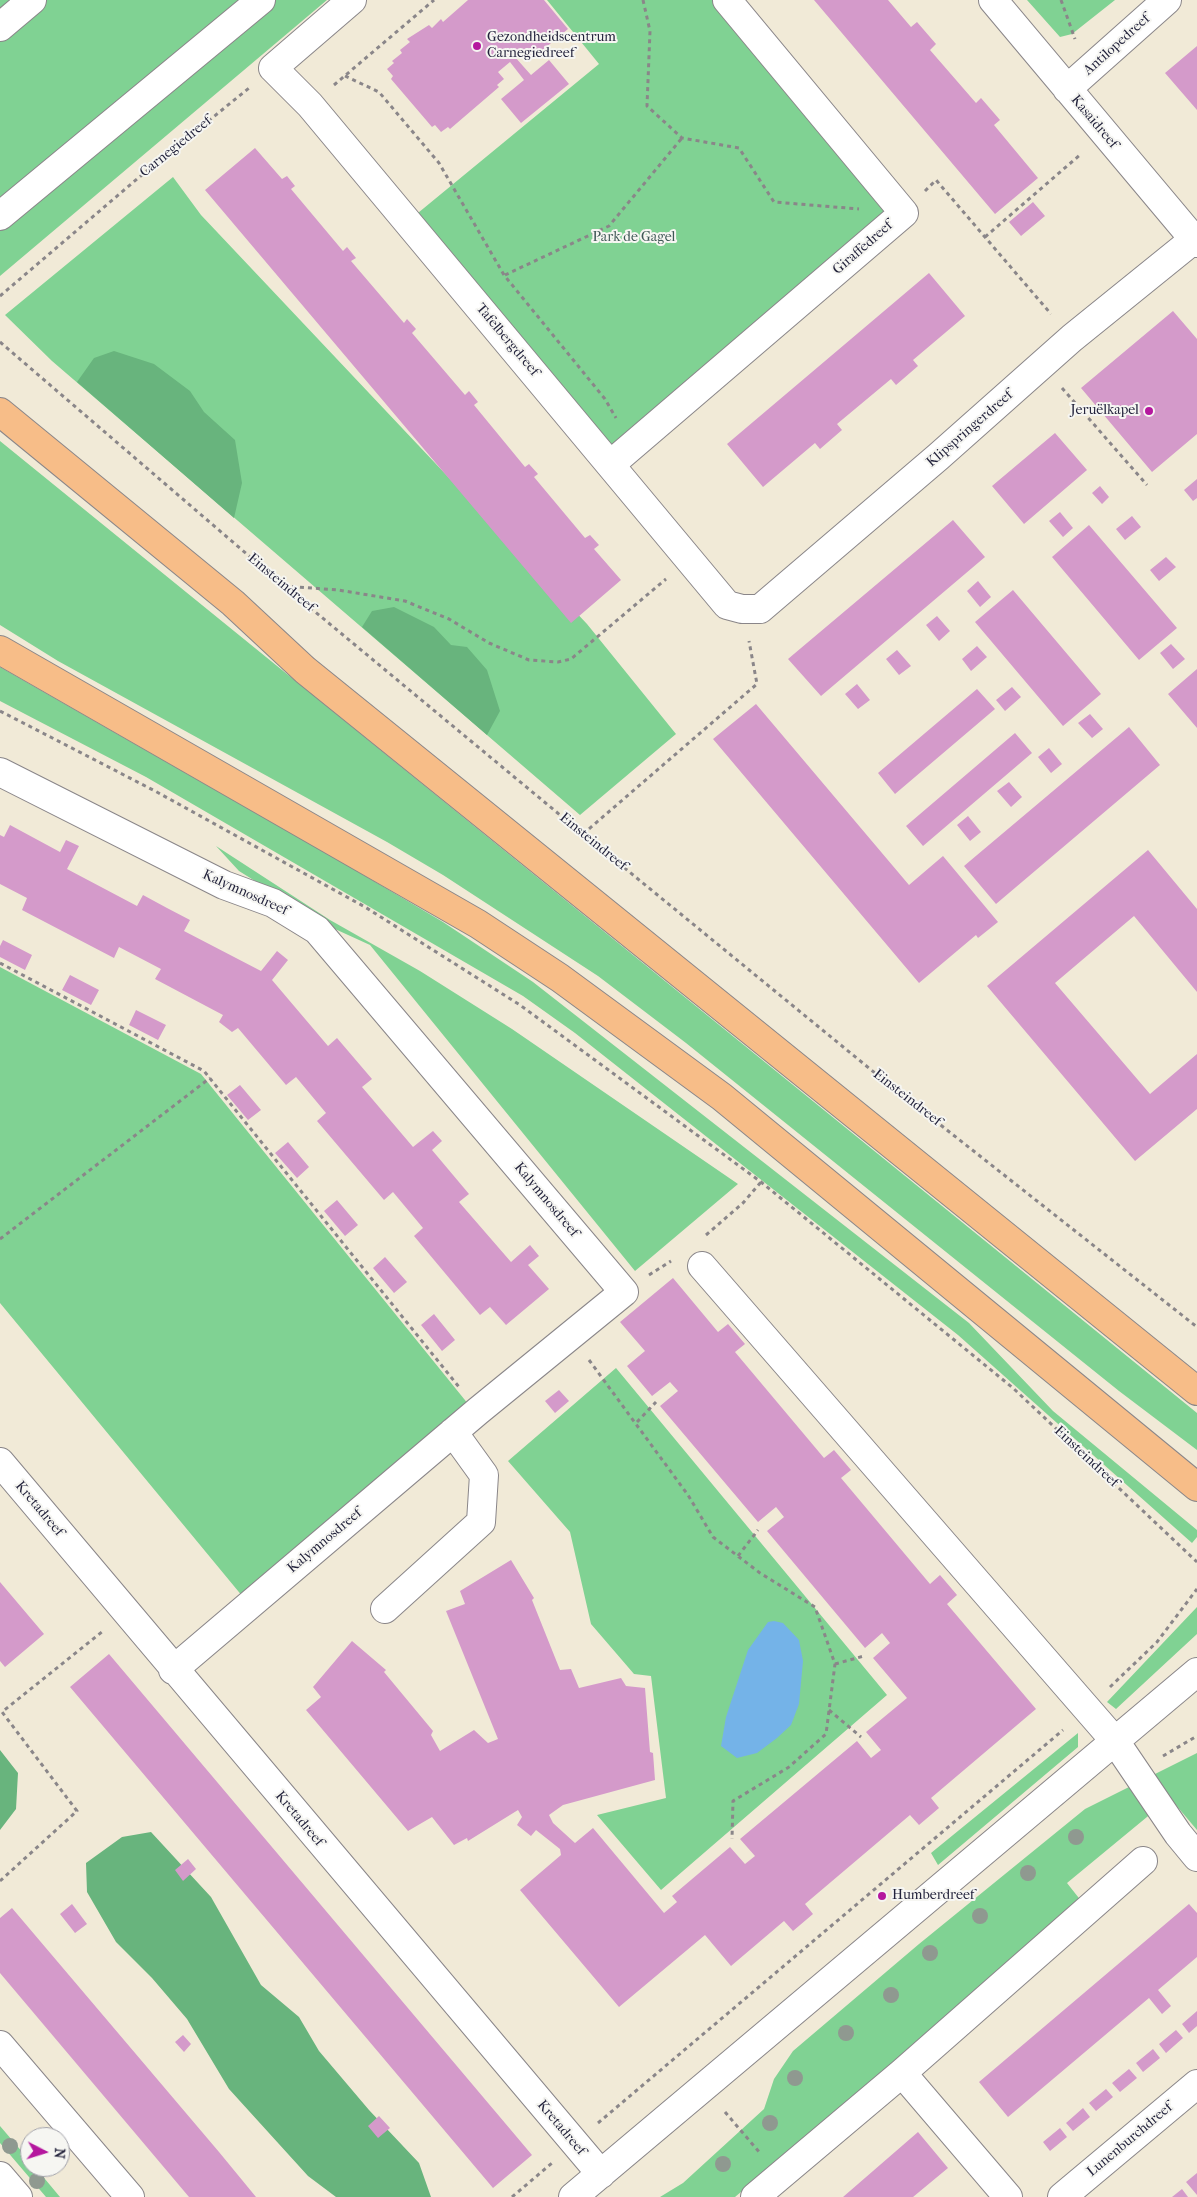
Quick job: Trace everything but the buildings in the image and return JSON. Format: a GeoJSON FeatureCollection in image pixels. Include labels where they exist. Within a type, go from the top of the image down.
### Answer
{"type":"FeatureCollection","features":[{"type":"Feature","properties":{"kind":"main road"},"geometry":{"type":"LineString","coordinates":[[0,412],[233,603],[305,670],[1197,1391]]}},
{"type":"Feature","properties":{"kind":"main road"},"geometry":{"type":"LineString","coordinates":[[0,650],[478,924],[560,978],[722,1097],[1197,1487]]}},
{"type":"Feature","properties":{"kind":"street"},"geometry":{"type":"LineString","coordinates":[[0,27],[32,0]]}},
{"type":"Feature","properties":{"kind":"street"},"geometry":{"type":"LineString","coordinates":[[0,216],[261,0]]}},
{"type":"Feature","properties":{"kind":"street"},"geometry":{"type":"LineString","coordinates":[[273,68],[352,0]]}},
{"type":"Feature","properties":{"kind":"street","name":"Giraffedreef"},"geometry":{"type":"LineString","coordinates":[[611,464],[904,213],[727,0]]}},
{"type":"Feature","properties":{"kind":"street","name":"Kasaidreef"},"geometry":{"type":"LineString","coordinates":[[993,0],[1077,80],[1104,134],[1196,240]]}},
{"type":"Feature","properties":{"kind":"street","name":"Antilopedreef"},"geometry":{"type":"LineString","coordinates":[[1077,80],[1167,0]]}},
{"type":"Feature","properties":{"kind":"street","name":"Tafelbergdreef"},"geometry":{"type":"LineString","coordinates":[[273,68],[310,105],[727,605],[742,609]]}},
{"type":"Feature","properties":{"kind":"street","name":"Klipspringerdreef"},"geometry":{"type":"LineString","coordinates":[[742,609],[760,609],[1072,338],[1196,240]]}},
{"type":"Feature","properties":{"kind":"street","name":"Kalymnosdreef"},"geometry":{"type":"LineString","coordinates":[[0,772],[224,885],[273,903],[317,930],[624,1292],[478,1411],[174,1670]]}},
{"type":"Feature","properties":{"kind":"street"},"geometry":{"type":"LineString","coordinates":[[702,1266],[1088,1708],[1115,1741],[1178,1834],[1197,1857]]}},
{"type":"Feature","properties":{"kind":"street"},"geometry":{"type":"LineString","coordinates":[[385,1609],[481,1522],[484,1475],[453,1432]]}},
{"type":"Feature","properties":{"kind":"street","name":"Kretadreef"},"geometry":{"type":"LineString","coordinates":[[0,1462],[601,2174]]}},
{"type":"Feature","properties":{"kind":"street"},"geometry":{"type":"LineString","coordinates":[[573,2197],[1197,1672]]}},
{"type":"Feature","properties":{"kind":"street"},"geometry":{"type":"LineString","coordinates":[[755,2197],[902,2073],[1143,1861]]}},
{"type":"Feature","properties":{"kind":"street"},"geometry":{"type":"LineString","coordinates":[[0,2045],[130,2197]]}},
{"type":"Feature","properties":{"kind":"street"},"geometry":{"type":"LineString","coordinates":[[902,2073],[1008,2197]]}},
{"type":"Feature","properties":{"kind":"street","name":"Lunenburchdreef"},"geometry":{"type":"LineString","coordinates":[[1062,2197],[1197,2084]]}},
{"type":"Feature","properties":{"kind":"path"},"geometry":{"type":"LineString","coordinates":[[310,105],[434,0]]}},
{"type":"Feature","properties":{"kind":"path"},"geometry":{"type":"LineString","coordinates":[[643,0],[650,31],[646,106],[682,138],[740,148],[774,202],[904,213],[936,180],[1072,338]]}},
{"type":"Feature","properties":{"kind":"path"},"geometry":{"type":"LineString","coordinates":[[1061,0],[1077,80]]}},
{"type":"Feature","properties":{"kind":"path","name":"Carnegiedreef"},"geometry":{"type":"LineString","coordinates":[[0,296],[137,179],[273,68]]}},
{"type":"Feature","properties":{"kind":"path"},"geometry":{"type":"LineString","coordinates":[[345,76],[379,92],[439,163],[504,275],[605,399],[632,446]]}},
{"type":"Feature","properties":{"kind":"path"},"geometry":{"type":"LineString","coordinates":[[985,237],[1104,134]]}},
{"type":"Feature","properties":{"kind":"path"},"geometry":{"type":"LineString","coordinates":[[504,275],[609,226],[682,138]]}},
{"type":"Feature","properties":{"kind":"path","name":"Einsteindreef"},"geometry":{"type":"LineString","coordinates":[[0,342],[284,586],[583,834],[886,1082],[1197,1327]]}},
{"type":"Feature","properties":{"kind":"path"},"geometry":{"type":"LineString","coordinates":[[1042,365],[1147,485]]}},
{"type":"Feature","properties":{"kind":"path"},"geometry":{"type":"LineString","coordinates":[[284,586],[338,590],[405,601],[449,619],[489,643],[529,660],[558,662],[571,659],[690,560]]}},
{"type":"Feature","properties":{"kind":"path"},"geometry":{"type":"LineString","coordinates":[[583,834],[757,684],[742,609]]}},
{"type":"Feature","properties":{"kind":"path","name":"Einsteindreef"},"geometry":{"type":"LineString","coordinates":[[0,711],[155,791],[365,906],[520,1005],[761,1182],[1013,1388],[1197,1562]]}},
{"type":"Feature","properties":{"kind":"path"},"geometry":{"type":"LineString","coordinates":[[0,963],[204,1071],[478,1411]]}},
{"type":"Feature","properties":{"kind":"path"},"geometry":{"type":"LineString","coordinates":[[0,1239],[210,1078]]}},
{"type":"Feature","properties":{"kind":"path"},"geometry":{"type":"LineString","coordinates":[[570,1335],[637,1422],[688,1495],[713,1537],[738,1556],[815,1607],[835,1664],[826,1734],[789,1767],[733,1801],[732,1839]]}},
{"type":"Feature","properties":{"kind":"path"},"geometry":{"type":"LineString","coordinates":[[637,1422],[656,1402]]}},
{"type":"Feature","properties":{"kind":"path"},"geometry":{"type":"LineString","coordinates":[[738,1556],[758,1530]]}},
{"type":"Feature","properties":{"kind":"path"},"geometry":{"type":"LineString","coordinates":[[512,2197],[1088,1708],[1157,1642],[1197,1589]]}},
{"type":"Feature","properties":{"kind":"path"},"geometry":{"type":"LineString","coordinates":[[0,1881],[77,1811],[2,1712],[126,1613]]}},
{"type":"Feature","properties":{"kind":"path"},"geometry":{"type":"LineString","coordinates":[[835,1664],[864,1656]]}},
{"type":"Feature","properties":{"kind":"path"},"geometry":{"type":"LineString","coordinates":[[828,1710],[861,1737]]}},
{"type":"Feature","properties":{"kind":"path"},"geometry":{"type":"LineString","coordinates":[[719,2106],[780,2176]]}},
{"type":"Feature","properties":{"kind":"green space"},"geometry":{"type":"Polygon","coordinates":[[[0,0],[327,0],[0,276],[0,0]]]}},
{"type":"Feature","properties":{"kind":"green space","name":"Park de Gagel"},"geometry":{"type":"Polygon","coordinates":[[[547,0],[714,0],[904,213],[611,464],[407,222],[599,64],[547,0]]]}},
{"type":"Feature","properties":{"kind":"green space"},"geometry":{"type":"Polygon","coordinates":[[[1027,0],[1115,0],[1072,34],[1060,37],[1027,0]]]}},
{"type":"Feature","properties":{"kind":"green space"},"geometry":{"type":"Polygon","coordinates":[[[173,177],[201,215],[587,624],[676,734],[580,815],[52,361],[5,315],[173,177]]]}},
{"type":"Feature","properties":{"kind":"green space"},"geometry":{"type":"Polygon","coordinates":[[[114,351],[154,364],[190,391],[204,412],[235,440],[242,483],[234,518],[77,382],[94,358],[114,351]]]}},
{"type":"Feature","properties":{"kind":"green space"},"geometry":{"type":"Polygon","coordinates":[[[0,441],[1197,1413],[1197,1450],[1119,1391],[686,1043],[598,976],[443,875],[387,842],[58,661],[0,625],[0,441]]]}},
{"type":"Feature","properties":{"kind":"green space"},"geometry":{"type":"Polygon","coordinates":[[[394,607],[434,627],[451,645],[467,647],[487,670],[500,711],[487,735],[362,627],[372,611],[394,607]]]}},
{"type":"Feature","properties":{"kind":"green space"},"geometry":{"type":"Polygon","coordinates":[[[0,667],[350,867],[443,922],[533,982],[969,1323],[1053,1411],[1197,1530],[1197,1537],[1192,1543],[958,1335],[575,1033],[523,996],[146,777],[0,701],[0,667]]]}},
{"type":"Feature","properties":{"kind":"green space"},"geometry":{"type":"Polygon","coordinates":[[[216,846],[330,920],[420,971],[512,1029],[738,1184],[635,1271],[370,945],[324,924],[239,871],[216,846]]]}},
{"type":"Feature","properties":{"kind":"green space"},"geometry":{"type":"Polygon","coordinates":[[[0,967],[201,1074],[473,1410],[243,1597],[0,1303],[0,967]]]}},
{"type":"Feature","properties":{"kind":"green space"},"geometry":{"type":"Polygon","coordinates":[[[616,1368],[887,1695],[661,1890],[597,1815],[666,1798],[651,1676],[634,1674],[591,1624],[570,1532],[508,1461],[616,1368]]]}},
{"type":"Feature","properties":{"kind":"green space"},"geometry":{"type":"Polygon","coordinates":[[[1197,1607],[1197,1634],[1116,1709],[1107,1702],[1197,1607]]]}},
{"type":"Feature","properties":{"kind":"green space"},"geometry":{"type":"Polygon","coordinates":[[[1078,1733],[1078,1747],[938,1865],[931,1853],[1078,1733]]]}},
{"type":"Feature","properties":{"kind":"green space"},"geometry":{"type":"Polygon","coordinates":[[[0,1750],[18,1773],[16,1809],[0,1830],[0,1750]]]}},
{"type":"Feature","properties":{"kind":"green space"},"geometry":{"type":"Polygon","coordinates":[[[1197,1753],[1197,1830],[1170,1798],[1067,1883],[1082,1902],[735,2197],[660,2197],[683,2183],[764,2109],[774,2079],[793,2051],[919,1944],[1085,1809],[1197,1753]]]}},
{"type":"Feature","properties":{"kind":"green space"},"geometry":{"type":"Polygon","coordinates":[[[151,1832],[211,1897],[261,1985],[299,2017],[319,2051],[369,2110],[419,2163],[431,2197],[336,2197],[308,2176],[229,2089],[187,2019],[152,1978],[116,1942],[87,1892],[86,1863],[122,1837],[151,1832]]]}},
{"type":"Feature","properties":{"kind":"green space"},"geometry":{"type":"Polygon","coordinates":[[[0,2126],[20,2149],[20,2166],[0,2143],[0,2126]]]}},
{"type":"Feature","properties":{"kind":"green space"},"geometry":{"type":"Polygon","coordinates":[[[29,2177],[43,2177],[60,2197],[46,2197],[29,2177]]]}},
{"type":"Feature","properties":{"kind":"water"},"geometry":{"type":"Polygon","coordinates":[[[768,1622],[783,1623],[799,1640],[803,1661],[799,1704],[791,1725],[777,1738],[757,1753],[737,1758],[721,1746],[726,1717],[748,1650],[768,1622]]]}},
{"type":"Feature","properties":{"kind":"place","name":"Gezondheidscentrum Carnegiedreef"},"geometry":{"type":"Point","coordinates":[477,46]}},
{"type":"Feature","properties":{"kind":"place","name":"Jeruëlkapel"},"geometry":{"type":"Point","coordinates":[1149,411]}},
{"type":"Feature","properties":{"kind":"place","name":"Humberdreef"},"geometry":{"type":"Point","coordinates":[882,1896]}}]}
